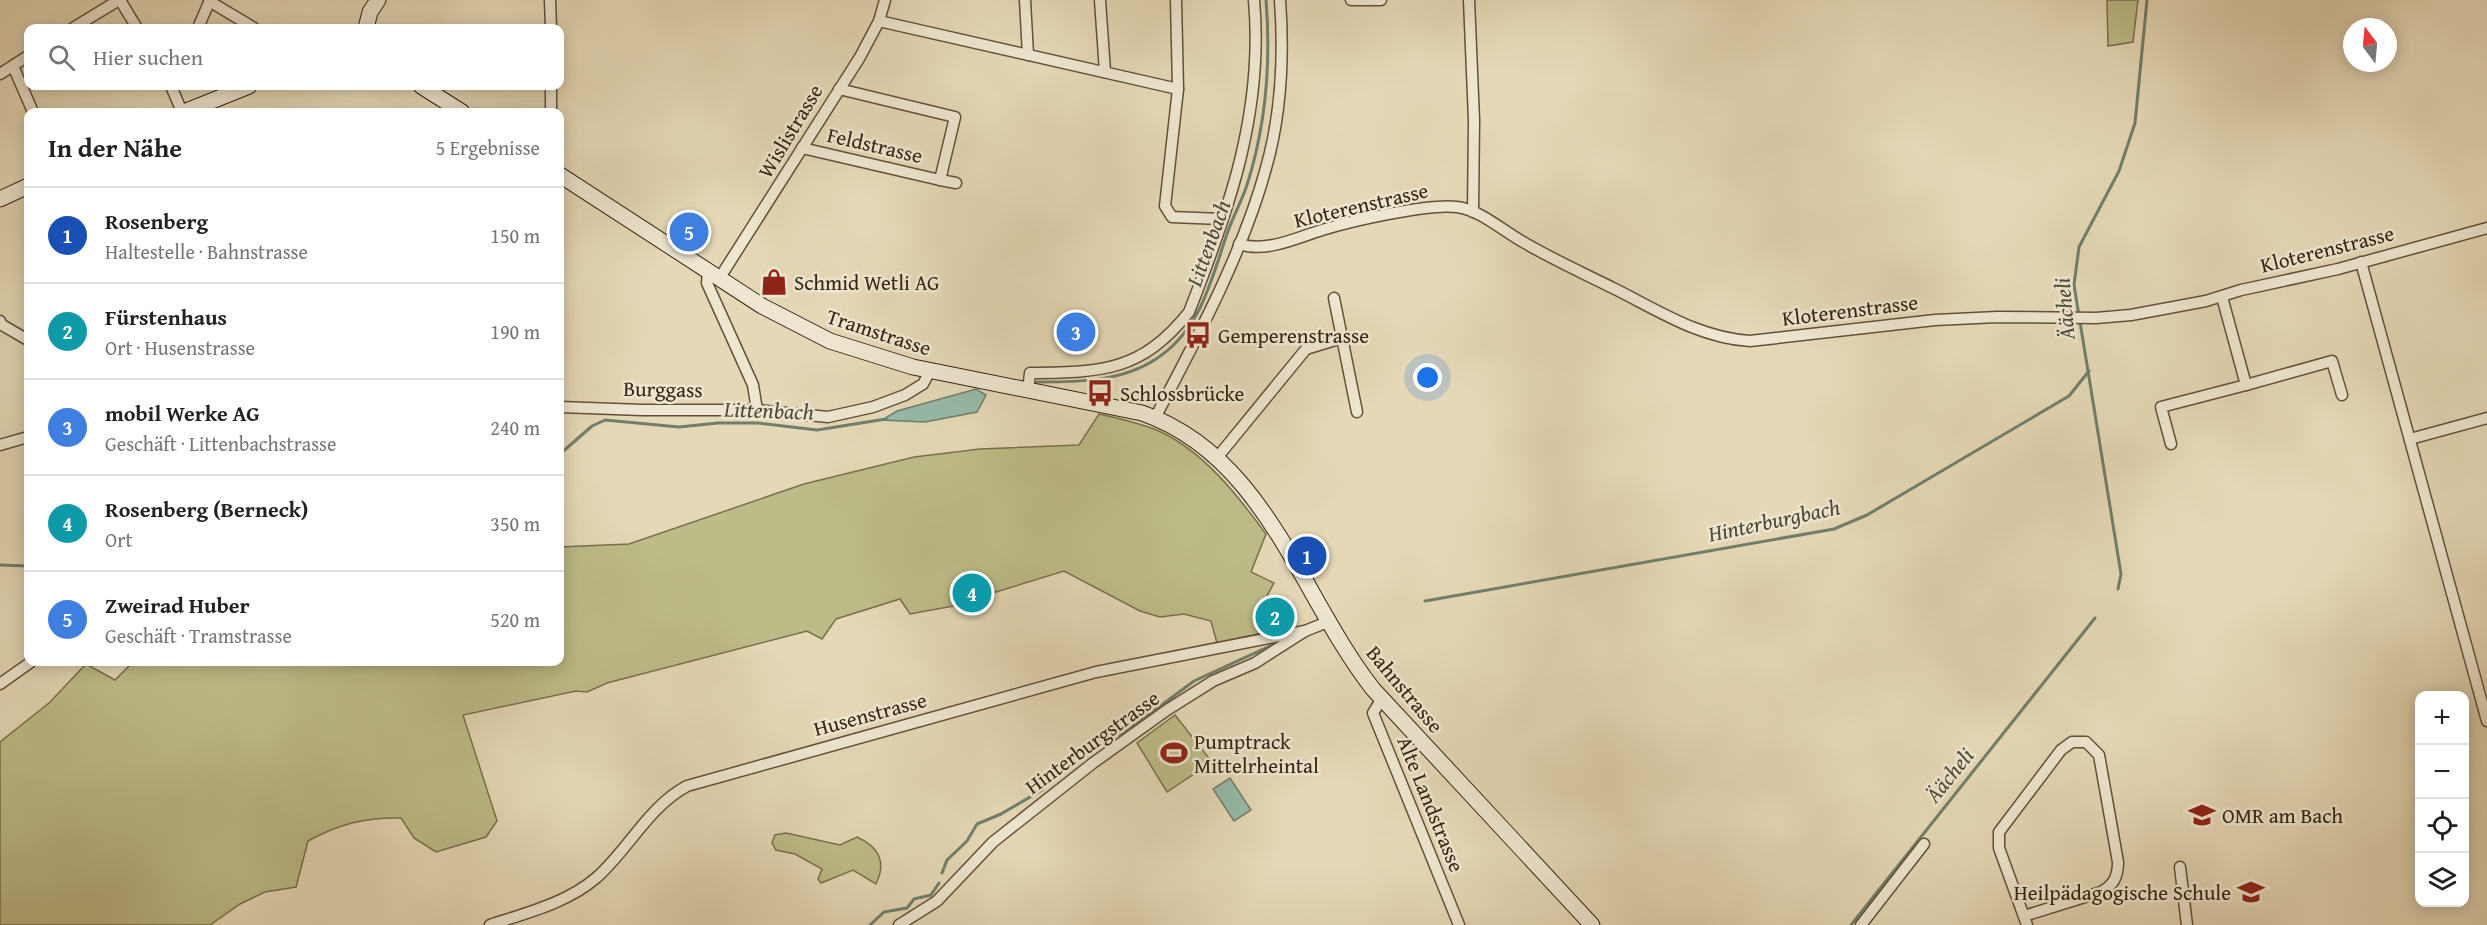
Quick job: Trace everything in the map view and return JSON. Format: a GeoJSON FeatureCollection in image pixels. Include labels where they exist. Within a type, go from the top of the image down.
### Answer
{"type":"FeatureCollection","features":[{"type":"Feature","properties":{"kind":"main road"},"geometry":{"type":"LineString","coordinates":[[367,24],[370,12],[378,0]]}},
{"type":"Feature","properties":{"kind":"main road"},"geometry":{"type":"LineString","coordinates":[[193,108],[239,90]]}},
{"type":"Feature","properties":{"kind":"main road"},"geometry":{"type":"LineString","coordinates":[[427,90],[456,108]]}},
{"type":"Feature","properties":{"kind":"main road","name":"Tramstrasse"},"geometry":{"type":"LineString","coordinates":[[564,178],[789,322],[830,341],[875,358],[1155,418]]}},
{"type":"Feature","properties":{"kind":"main road"},"geometry":{"type":"LineString","coordinates":[[0,199],[24,188]]}},
{"type":"Feature","properties":{"kind":"main road","name":"Bahnstrasse"},"geometry":{"type":"LineString","coordinates":[[1155,418],[1178,428],[1216,459],[1247,491],[1274,528],[1355,666],[1381,700],[1592,925]]}},
{"type":"Feature","properties":{"kind":"street"},"geometry":{"type":"LineString","coordinates":[[80,24],[120,0],[135,24]]}},
{"type":"Feature","properties":{"kind":"street"},"geometry":{"type":"LineString","coordinates":[[550,0],[551,24]]}},
{"type":"Feature","properties":{"kind":"street","name":"Wislistrasse"},"geometry":{"type":"LineString","coordinates":[[713,275],[802,148],[838,88],[860,57],[879,21],[885,0]]}},
{"type":"Feature","properties":{"kind":"street"},"geometry":{"type":"LineString","coordinates":[[1025,0],[1028,55]]}},
{"type":"Feature","properties":{"kind":"street"},"geometry":{"type":"LineString","coordinates":[[1100,0],[1105,72]]}},
{"type":"Feature","properties":{"kind":"street"},"geometry":{"type":"LineString","coordinates":[[1176,0],[1178,89],[1165,206],[1173,218],[1181,220],[1221,219]]}},
{"type":"Feature","properties":{"kind":"street"},"geometry":{"type":"LineString","coordinates":[[1028,390],[1030,373],[1081,372],[1118,367],[1151,350],[1173,332],[1189,312],[1244,149],[1253,101],[1257,46],[1254,0]]}},
{"type":"Feature","properties":{"kind":"street"},"geometry":{"type":"LineString","coordinates":[[1155,418],[1206,320],[1241,245],[1266,168],[1274,130],[1281,58],[1280,0]]}},
{"type":"Feature","properties":{"kind":"street"},"geometry":{"type":"LineString","coordinates":[[1351,0],[1381,0]]}},
{"type":"Feature","properties":{"kind":"street"},"geometry":{"type":"LineString","coordinates":[[1469,0],[1474,120],[1473,212]]}},
{"type":"Feature","properties":{"kind":"street"},"geometry":{"type":"LineString","coordinates":[[200,24],[209,1],[247,24]]}},
{"type":"Feature","properties":{"kind":"street"},"geometry":{"type":"LineString","coordinates":[[879,21],[1178,89]]}},
{"type":"Feature","properties":{"kind":"street"},"geometry":{"type":"LineString","coordinates":[[0,74],[24,59]]}},
{"type":"Feature","properties":{"kind":"street"},"geometry":{"type":"LineString","coordinates":[[13,66],[31,108]]}},
{"type":"Feature","properties":{"kind":"street","name":"Feldstrasse"},"geometry":{"type":"LineString","coordinates":[[838,88],[958,118],[940,180]]}},
{"type":"Feature","properties":{"kind":"street"},"geometry":{"type":"LineString","coordinates":[[173,90],[181,108]]}},
{"type":"Feature","properties":{"kind":"street"},"geometry":{"type":"LineString","coordinates":[[551,90],[551,108]]}},
{"type":"Feature","properties":{"kind":"street","name":"Feldstrasse"},"geometry":{"type":"LineString","coordinates":[[802,148],[956,183]]}},
{"type":"Feature","properties":{"kind":"street","name":"Kloterenstrasse"},"geometry":{"type":"LineString","coordinates":[[1241,245],[1252,249],[1324,230],[1434,207],[1457,207],[1473,212],[1526,244],[1663,314],[1711,336],[1727,339],[1785,338],[1947,319],[2087,318],[2142,313],[2222,297],[2487,228]]}},
{"type":"Feature","properties":{"kind":"street"},"geometry":{"type":"LineString","coordinates":[[2361,262],[2487,721]]}},
{"type":"Feature","properties":{"kind":"street"},"geometry":{"type":"LineString","coordinates":[[713,275],[707,283],[753,385],[757,410]]}},
{"type":"Feature","properties":{"kind":"street"},"geometry":{"type":"LineString","coordinates":[[2222,297],[2246,385]]}},
{"type":"Feature","properties":{"kind":"street"},"geometry":{"type":"LineString","coordinates":[[1334,298],[1357,412]]}},
{"type":"Feature","properties":{"kind":"street"},"geometry":{"type":"LineString","coordinates":[[0,321],[11,331],[24,336]]}},
{"type":"Feature","properties":{"kind":"street"},"geometry":{"type":"LineString","coordinates":[[1216,459],[1306,349],[1342,338]]}},
{"type":"Feature","properties":{"kind":"street"},"geometry":{"type":"LineString","coordinates":[[2171,444],[2161,406],[2332,361],[2342,395]]}},
{"type":"Feature","properties":{"kind":"street","name":"Burggass"},"geometry":{"type":"LineString","coordinates":[[564,406],[757,410],[814,417],[850,413],[905,395],[923,384],[930,371]]}},
{"type":"Feature","properties":{"kind":"street"},"geometry":{"type":"LineString","coordinates":[[2409,439],[2487,418]]}},
{"type":"Feature","properties":{"kind":"street"},"geometry":{"type":"LineString","coordinates":[[0,445],[24,438]]}},
{"type":"Feature","properties":{"kind":"street","name":"Hinterburgstrasse"},"geometry":{"type":"LineString","coordinates":[[899,925],[937,901],[993,842],[1093,764],[1213,681],[1255,663],[1305,630],[1330,621]]}},
{"type":"Feature","properties":{"kind":"street","name":"Husenstrasse"},"geometry":{"type":"LineString","coordinates":[[490,925],[560,900],[595,879],[666,800],[687,786],[1096,672],[1305,630]]}},
{"type":"Feature","properties":{"kind":"street"},"geometry":{"type":"LineString","coordinates":[[0,684],[25,666]]}},
{"type":"Feature","properties":{"kind":"street","name":"Alte Landstrasse"},"geometry":{"type":"LineString","coordinates":[[1381,700],[1372,713],[1459,925]]}},
{"type":"Feature","properties":{"kind":"street"},"geometry":{"type":"LineString","coordinates":[[2072,742],[2086,742],[2099,755],[2118,861],[2117,874],[2111,885],[2101,892],[2026,920],[1999,848],[1999,832],[2061,750],[2072,742]]}},
{"type":"Feature","properties":{"kind":"street"},"geometry":{"type":"LineString","coordinates":[[1861,925],[1924,844]]}},
{"type":"Feature","properties":{"kind":"street"},"geometry":{"type":"LineString","coordinates":[[2180,867],[2187,925]]}},
{"type":"Feature","properties":{"kind":"shaded area"},"geometry":{"type":"Polygon","coordinates":[[[2107,0],[2138,0],[2133,42],[2108,46],[2107,0]]]}},
{"type":"Feature","properties":{"kind":"shaded area"},"geometry":{"type":"Polygon","coordinates":[[[976,389],[986,395],[977,412],[925,422],[882,420],[897,411],[976,389]]]}},
{"type":"Feature","properties":{"kind":"shaded area"},"geometry":{"type":"Polygon","coordinates":[[[1099,414],[1161,432],[1192,451],[1220,477],[1266,534],[1251,572],[1274,583],[1256,616],[1263,633],[1217,643],[1211,621],[1184,614],[1160,617],[1140,611],[1064,571],[983,596],[975,602],[910,614],[900,599],[836,619],[822,639],[807,631],[607,683],[587,692],[576,691],[463,715],[497,821],[486,837],[436,852],[414,838],[401,818],[364,820],[331,830],[308,841],[296,887],[265,892],[240,904],[210,925],[0,925],[0,742],[49,703],[84,666],[90,666],[115,680],[129,666],[564,666],[564,547],[629,544],[804,484],[914,457],[980,449],[1079,445],[1099,414]]]}},
{"type":"Feature","properties":{"kind":"shaded area","name":"Pumptrack Mittelrheintal"},"geometry":{"type":"Polygon","coordinates":[[[1175,715],[1212,762],[1167,792],[1137,743],[1175,715]]]}},
{"type":"Feature","properties":{"kind":"shaded area"},"geometry":{"type":"Polygon","coordinates":[[[1230,778],[1251,810],[1234,821],[1213,789],[1230,778]]]}},
{"type":"Feature","properties":{"kind":"shaded area"},"geometry":{"type":"Polygon","coordinates":[[[786,833],[840,845],[857,837],[865,841],[876,850],[881,862],[876,884],[853,870],[821,883],[818,879],[822,869],[795,854],[776,850],[772,843],[775,835],[786,833]]]}},
{"type":"Feature","properties":{"kind":"waterway","name":"Littenbach"},"geometry":{"type":"LineString","coordinates":[[1037,382],[1099,379],[1143,367],[1172,347],[1195,318],[1210,285],[1228,231],[1245,191],[1259,140],[1266,93],[1268,47],[1266,0]]}},
{"type":"Feature","properties":{"kind":"waterway","name":"Äächeli"},"geometry":{"type":"LineString","coordinates":[[2118,589],[2121,574],[2074,285],[2079,247],[2119,171],[2135,123],[2147,0]]}},
{"type":"Feature","properties":{"kind":"waterway","name":"Hinterburgbach"},"geometry":{"type":"LineString","coordinates":[[1425,601],[1834,529],[1867,515],[2069,396],[2089,371]]}},
{"type":"Feature","properties":{"kind":"waterway","name":"Littenbach"},"geometry":{"type":"LineString","coordinates":[[564,450],[592,426],[605,420],[679,427],[718,423],[758,423],[817,430],[886,419]]}},
{"type":"Feature","properties":{"kind":"waterway","name":"Littenbach"},"geometry":{"type":"LineString","coordinates":[[0,565],[24,566]]}},
{"type":"Feature","properties":{"kind":"waterway","name":"Äächeli"},"geometry":{"type":"LineString","coordinates":[[1851,925],[2095,618]]}},
{"type":"Feature","properties":{"kind":"waterway","name":"Hinterburgbach"},"geometry":{"type":"LineString","coordinates":[[1120,736],[1194,681],[1272,645]]}},
{"type":"Feature","properties":{"kind":"waterway","name":"Hinterburgbach"},"geometry":{"type":"LineString","coordinates":[[942,873],[947,860],[967,841],[977,824],[1001,814],[1042,790]]}},
{"type":"Feature","properties":{"kind":"waterway","name":"Hinterburgbach"},"geometry":{"type":"LineString","coordinates":[[870,925],[884,912],[907,908],[914,899],[931,895],[939,883]]}},
{"type":"Feature","properties":{"kind":"place","name":"Zweirad Huber"},"geometry":{"type":"Point","coordinates":[689,232]}},
{"type":"Feature","properties":{"kind":"place","name":"Schmid Wetli AG"},"geometry":{"type":"Point","coordinates":[774,282]}},
{"type":"Feature","properties":{"kind":"place","name":"mobil Werke AG"},"geometry":{"type":"Point","coordinates":[1076,332]}},
{"type":"Feature","properties":{"kind":"place","name":"Gemperenstrasse"},"geometry":{"type":"Point","coordinates":[1198,335]}},
{"type":"Feature","properties":{"kind":"place","name":"Schlossbrücke"},"geometry":{"type":"Point","coordinates":[1100,393]}},
{"type":"Feature","properties":{"kind":"place","name":"Rosenberg"},"geometry":{"type":"Point","coordinates":[1307,556]}},
{"type":"Feature","properties":{"kind":"place","name":"Rosenberg (Berneck)"},"geometry":{"type":"Point","coordinates":[972,593]}},
{"type":"Feature","properties":{"kind":"place","name":"Fürstenhaus"},"geometry":{"type":"Point","coordinates":[1275,617]}},
{"type":"Feature","properties":{"kind":"place","name":"Pumptrack Mittelrheintal"},"geometry":{"type":"Point","coordinates":[1174,753]}},
{"type":"Feature","properties":{"kind":"place","name":"OMR am Bach"},"geometry":{"type":"Point","coordinates":[2202,815]}},
{"type":"Feature","properties":{"kind":"place","name":"Heilpädagogische Schule"},"geometry":{"type":"Point","coordinates":[2251,892]}}]}
